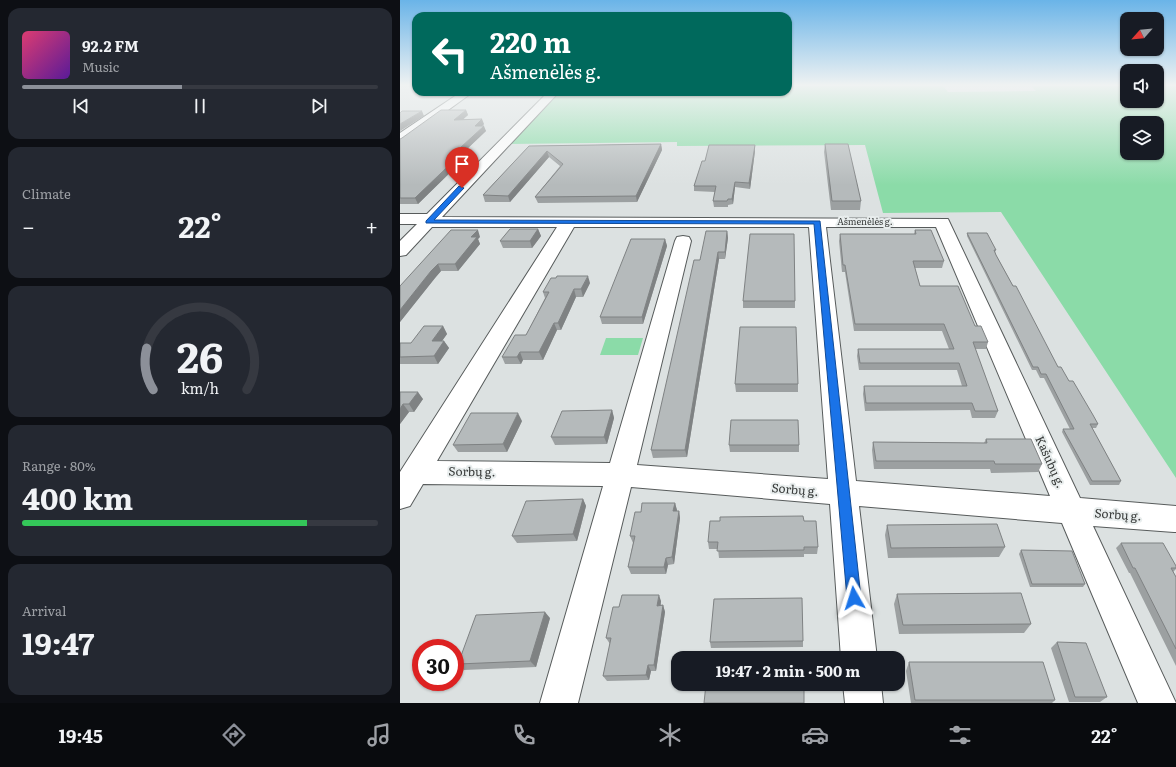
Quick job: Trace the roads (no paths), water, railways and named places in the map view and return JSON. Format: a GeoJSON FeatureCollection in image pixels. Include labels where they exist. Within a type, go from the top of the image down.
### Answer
{"type":"FeatureCollection","features":[{"type":"Feature","properties":{"kind":"street"},"geometry":{"type":"LineString","coordinates":[[400,139],[429,119]]}},
{"type":"Feature","properties":{"kind":"street"},"geometry":{"type":"LineString","coordinates":[[400,251],[528,119]]}},
{"type":"Feature","properties":{"kind":"street","name":"Ašmenėlės g."},"geometry":{"type":"LineString","coordinates":[[400,220],[942,222]]}},
{"type":"Feature","properties":{"kind":"street"},"geometry":{"type":"LineString","coordinates":[[400,497],[569,221]]}},
{"type":"Feature","properties":{"kind":"street"},"geometry":{"type":"LineString","coordinates":[[817,222],[858,651]]}},
{"type":"Feature","properties":{"kind":"street","name":"Kašubų g."},"geometry":{"type":"LineString","coordinates":[[942,222],[1073,512],[1157,703]]}},
{"type":"Feature","properties":{"kind":"street"},"geometry":{"type":"LineString","coordinates":[[559,703],[683,241]]}},
{"type":"Feature","properties":{"kind":"street","name":"Sorbų g."},"geometry":{"type":"LineString","coordinates":[[416,472],[621,475],[844,494],[1174,519]]}},
{"type":"Feature","properties":{"kind":"street"},"geometry":{"type":"LineString","coordinates":[[863,691],[864,703]]}}]}
